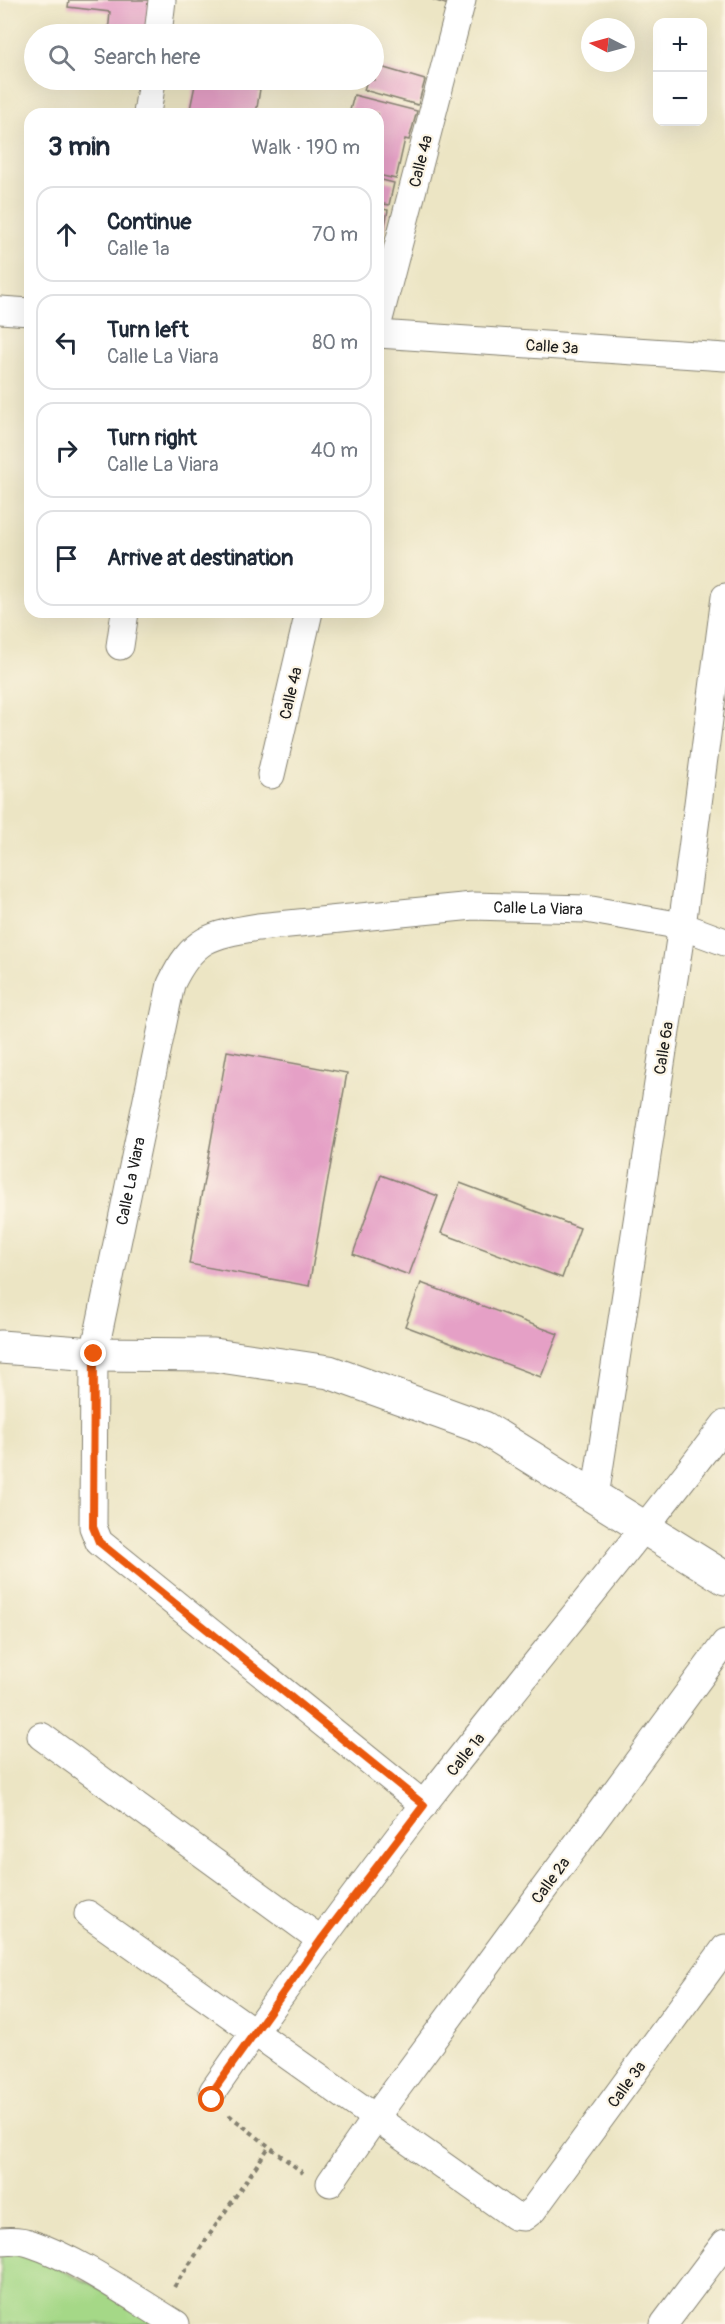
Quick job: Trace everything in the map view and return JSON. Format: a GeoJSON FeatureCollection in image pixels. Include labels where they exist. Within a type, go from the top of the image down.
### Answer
{"type":"FeatureCollection","features":[{"type":"Feature","properties":{"kind":"street"},"geometry":{"type":"LineString","coordinates":[[159,24],[162,0]]}},
{"type":"Feature","properties":{"kind":"street","name":"Calle 4ª"},"geometry":{"type":"LineString","coordinates":[[384,300],[462,0]]}},
{"type":"Feature","properties":{"kind":"street"},"geometry":{"type":"LineString","coordinates":[[148,108],[151,90]]}},
{"type":"Feature","properties":{"kind":"street"},"geometry":{"type":"LineString","coordinates":[[0,310],[24,312]]}},
{"type":"Feature","properties":{"kind":"street","name":"Calle 3ª"},"geometry":{"type":"LineString","coordinates":[[384,334],[725,357]]}},
{"type":"Feature","properties":{"kind":"street","name":"Calle 6ª"},"geometry":{"type":"LineString","coordinates":[[595,1497],[682,926],[725,597]]}},
{"type":"Feature","properties":{"kind":"street"},"geometry":{"type":"LineString","coordinates":[[120,646],[124,618]]}},
{"type":"Feature","properties":{"kind":"street","name":"Calle 4ª"},"geometry":{"type":"LineString","coordinates":[[271,775],[308,618]]}},
{"type":"Feature","properties":{"kind":"street","name":"Calle La Viara"},"geometry":{"type":"LineString","coordinates":[[424,1805],[99,1542],[93,1527],[94,1354],[171,984],[183,960],[201,942],[225,932],[473,906],[586,909],[682,926],[725,942]]}},
{"type":"Feature","properties":{"kind":"street"},"geometry":{"type":"LineString","coordinates":[[0,1347],[94,1354],[214,1355],[329,1372],[484,1428],[725,1578]]}},
{"type":"Feature","properties":{"kind":"street","name":"Calle 1ª"},"geometry":{"type":"LineString","coordinates":[[213,2091],[321,1940],[424,1805],[646,1528],[725,1424]]}},
{"type":"Feature","properties":{"kind":"street","name":"Calle 2ª"},"geometry":{"type":"LineString","coordinates":[[330,2183],[375,2118],[725,1643]]}},
{"type":"Feature","properties":{"kind":"street"},"geometry":{"type":"LineString","coordinates":[[41,1736],[321,1940]]}},
{"type":"Feature","properties":{"kind":"street"},"geometry":{"type":"LineString","coordinates":[[88,1914],[375,2118]]}},
{"type":"Feature","properties":{"kind":"street","name":"Calle 3ª"},"geometry":{"type":"LineString","coordinates":[[375,2118],[514,2216],[524,2217],[533,2210],[725,1948]]}},
{"type":"Feature","properties":{"kind":"street"},"geometry":{"type":"LineString","coordinates":[[0,2241],[14,2240],[31,2243],[58,2255],[167,2318]]}},
{"type":"Feature","properties":{"kind":"street"},"geometry":{"type":"LineString","coordinates":[[664,2324],[725,2243]]}},
{"type":"Feature","properties":{"kind":"path"},"geometry":{"type":"LineString","coordinates":[[213,2091],[214,2104],[315,2183],[325,2185],[330,2183]]}},
{"type":"Feature","properties":{"kind":"path"},"geometry":{"type":"LineString","coordinates":[[167,2318],[269,2147]]}},
{"type":"Feature","properties":{"kind":"green space"},"geometry":{"type":"Polygon","coordinates":[[[0,2241],[176,2324],[0,2324],[0,2241]]]}},
{"type":"Feature","properties":{"kind":"building"},"geometry":{"type":"Polygon","coordinates":[[[69,0],[160,0],[156,24],[109,24],[110,12],[68,7],[69,0]]]}},
{"type":"Feature","properties":{"kind":"building"},"geometry":{"type":"Polygon","coordinates":[[[433,0],[453,0],[452,6],[433,0]]]}},
{"type":"Feature","properties":{"kind":"building"},"geometry":{"type":"Polygon","coordinates":[[[384,68],[425,80],[418,105],[364,90],[384,90],[384,68]]]}},
{"type":"Feature","properties":{"kind":"building"},"geometry":{"type":"Polygon","coordinates":[[[194,90],[260,90],[257,108],[190,108],[194,90]]]}},
{"type":"Feature","properties":{"kind":"building"},"geometry":{"type":"Polygon","coordinates":[[[354,95],[417,111],[409,140],[405,139],[396,179],[384,176],[384,108],[351,108],[354,95]]]}},
{"type":"Feature","properties":{"kind":"building"},"geometry":{"type":"Polygon","coordinates":[[[384,180],[394,183],[389,205],[384,204],[384,180]]]}},
{"type":"Feature","properties":{"kind":"building"},"geometry":{"type":"Polygon","coordinates":[[[384,209],[388,210],[384,230],[384,209]]]}},
{"type":"Feature","properties":{"kind":"building"},"geometry":{"type":"Polygon","coordinates":[[[227,1051],[347,1073],[309,1286],[189,1264],[227,1051]]]}},
{"type":"Feature","properties":{"kind":"building"},"geometry":{"type":"Polygon","coordinates":[[[381,1175],[438,1196],[409,1275],[353,1254],[381,1175]]]}},
{"type":"Feature","properties":{"kind":"building"},"geometry":{"type":"Polygon","coordinates":[[[460,1183],[580,1228],[562,1278],[441,1233],[460,1183]]]}},
{"type":"Feature","properties":{"kind":"building"},"geometry":{"type":"Polygon","coordinates":[[[421,1283],[558,1334],[541,1377],[405,1326],[421,1283]]]}},
{"type":"Feature","properties":{"kind":"route"},"geometry":{"type":"LineString","coordinates":[[94,1354],[93,1527],[99,1542],[424,1805],[254,2032],[213,2091],[212,2100]]}}]}
